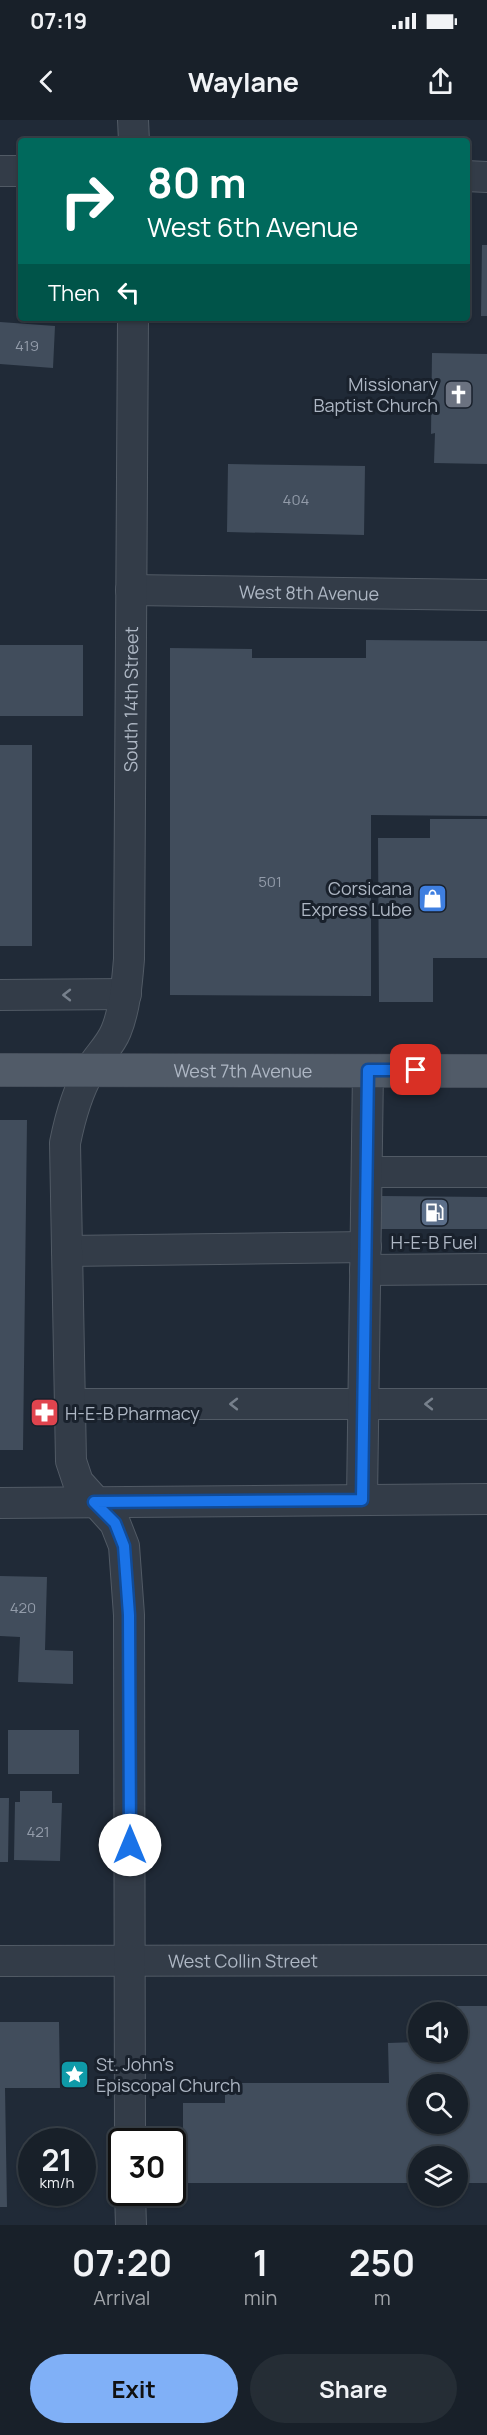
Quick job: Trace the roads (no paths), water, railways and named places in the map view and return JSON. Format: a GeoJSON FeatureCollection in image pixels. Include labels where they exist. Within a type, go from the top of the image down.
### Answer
{"type":"FeatureCollection","features":[{"type":"Feature","properties":{"kind":"main road","name":"West 7th Avenue"},"geometry":{"type":"LineString","coordinates":[[0,1070],[487,1071]]}},
{"type":"Feature","properties":{"kind":"street"},"geometry":{"type":"LineString","coordinates":[[134,120],[134,138]]}},
{"type":"Feature","properties":{"kind":"street"},"geometry":{"type":"LineString","coordinates":[[0,171],[18,171]]}},
{"type":"Feature","properties":{"kind":"street"},"geometry":{"type":"LineString","coordinates":[[470,176],[487,177]]}},
{"type":"Feature","properties":{"kind":"street","name":"South 14th Street"},"geometry":{"type":"LineString","coordinates":[[94,1502],[78,1482],[71,1461],[65,1143],[71,1115],[90,1070],[108,1047],[116,1031],[126,994],[129,959],[133,321]]}},
{"type":"Feature","properties":{"kind":"street","name":"West 8th Avenue"},"geometry":{"type":"LineString","coordinates":[[131,590],[487,595]]}},
{"type":"Feature","properties":{"kind":"street"},"geometry":{"type":"LineString","coordinates":[[0,995],[126,994]]}},
{"type":"Feature","properties":{"kind":"street"},"geometry":{"type":"LineString","coordinates":[[362,1500],[368,1070]]}},
{"type":"Feature","properties":{"kind":"street"},"geometry":{"type":"LineString","coordinates":[[367,1172],[487,1172]]}},
{"type":"Feature","properties":{"kind":"street"},"geometry":{"type":"LineString","coordinates":[[67,1251],[365,1259],[487,1269]]}},
{"type":"Feature","properties":{"kind":"street"},"geometry":{"type":"LineString","coordinates":[[69,1404],[487,1404]]}},
{"type":"Feature","properties":{"kind":"street"},"geometry":{"type":"LineString","coordinates":[[0,1503],[487,1499]]}},
{"type":"Feature","properties":{"kind":"street"},"geometry":{"type":"LineString","coordinates":[[94,1502],[115,1523],[124,1546],[129,1615],[130,2128]]}},
{"type":"Feature","properties":{"kind":"street","name":"West Collin Street"},"geometry":{"type":"LineString","coordinates":[[0,1961],[487,1960]]}},
{"type":"Feature","properties":{"kind":"street"},"geometry":{"type":"LineString","coordinates":[[130,2206],[130,2225]]}},
{"type":"Feature","properties":{"kind":"place","name":"Missionary Baptist Church"},"geometry":{"type":"Point","coordinates":[459,394]}},
{"type":"Feature","properties":{"kind":"place","name":"Corsicana Express Lube"},"geometry":{"type":"Point","coordinates":[433,898]}},
{"type":"Feature","properties":{"kind":"place","name":"H-E-B Fuel"},"geometry":{"type":"Point","coordinates":[434,1213]}},
{"type":"Feature","properties":{"kind":"place","name":"H-E-B Pharmacy"},"geometry":{"type":"Point","coordinates":[44,1413]}},
{"type":"Feature","properties":{"kind":"place","name":"St. John's Episcopal Church"},"geometry":{"type":"Point","coordinates":[75,2074]}}]}
